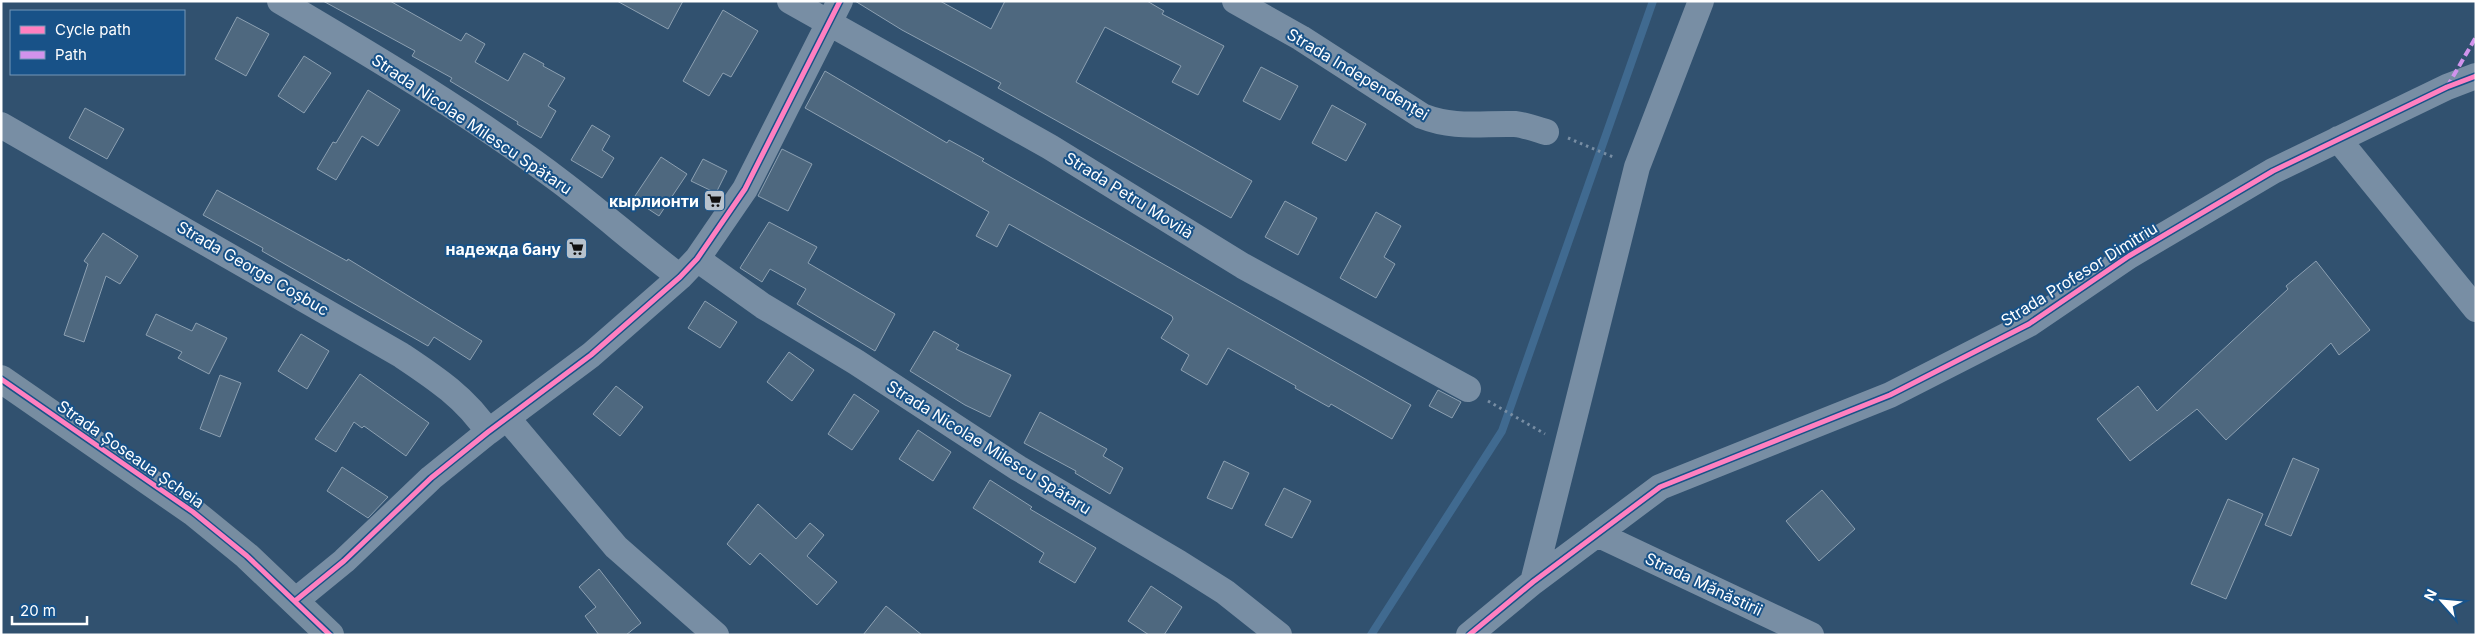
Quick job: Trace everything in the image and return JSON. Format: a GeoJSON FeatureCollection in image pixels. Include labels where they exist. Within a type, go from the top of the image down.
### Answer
{"type":"FeatureCollection","features":[{"type":"Feature","properties":{"kind":"main road","name":"Strada Șoseaua Șcheia"},"geometry":{"type":"LineString","coordinates":[[1,379],[193,512],[246,556],[330,635]]}},
{"type":"Feature","properties":{"kind":"street","name":"Strada Nicolae Milescu Spătaru"},"geometry":{"type":"LineString","coordinates":[[280,1],[361,49],[492,134],[689,268],[763,306],[856,362],[1018,468],[1217,587],[1280,635]]}},
{"type":"Feature","properties":{"kind":"street","name":"Strada Petru Movilă"},"geometry":{"type":"LineString","coordinates":[[790,1],[834,12],[1243,266],[1468,389]]}},
{"type":"Feature","properties":{"kind":"street","name":"Strada Independenței"},"geometry":{"type":"LineString","coordinates":[[1235,1],[1301,38],[1428,118],[1441,124],[1472,126],[1518,124],[1546,132]]}},
{"type":"Feature","properties":{"kind":"street"},"geometry":{"type":"LineString","coordinates":[[1534,582],[1637,167],[1701,1]]}},
{"type":"Feature","properties":{"kind":"street"},"geometry":{"type":"LineString","coordinates":[[295,602],[344,561],[431,478],[591,355],[689,268],[745,189],[834,12]]}},
{"type":"Feature","properties":{"kind":"street","name":"Strada Profesor Dimitriu"},"geometry":{"type":"LineString","coordinates":[[1597,534],[1660,487],[1907,386],[2029,324],[2129,256],[2273,171],[2447,87],[2476,76]]}},
{"type":"Feature","properties":{"kind":"street","name":"Strada George Coșbuc"},"geometry":{"type":"LineString","coordinates":[[1,125],[401,355],[458,395],[478,415],[498,425],[616,547],[716,635]]}},
{"type":"Feature","properties":{"kind":"street"},"geometry":{"type":"LineString","coordinates":[[2338,139],[2476,309]]}},
{"type":"Feature","properties":{"kind":"street"},"geometry":{"type":"LineString","coordinates":[[1469,635],[1597,534]]}},
{"type":"Feature","properties":{"kind":"street","name":"Strada Mănăstirii"},"geometry":{"type":"LineString","coordinates":[[1597,534],[1811,635]]}},
{"type":"Feature","properties":{"kind":"path"},"geometry":{"type":"LineString","coordinates":[[1584,144],[1614,157]]}},
{"type":"Feature","properties":{"kind":"path"},"geometry":{"type":"LineString","coordinates":[[1494,404],[1523,421]]}},
{"type":"Feature","properties":{"kind":"building"},"geometry":{"type":"Polygon","coordinates":[[[323,1],[390,1],[461,41],[466,33],[485,44],[475,62],[508,81],[524,53],[565,78],[548,106],[556,111],[541,138],[450,81],[452,78],[412,56],[415,51],[323,1]]]}},
{"type":"Feature","properties":{"kind":"building"},"geometry":{"type":"Polygon","coordinates":[[[617,1],[683,1],[668,29],[617,1]]]}},
{"type":"Feature","properties":{"kind":"building"},"geometry":{"type":"Polygon","coordinates":[[[855,1],[940,1],[991,29],[1005,1],[1147,1],[1164,11],[1162,14],[1224,46],[1198,95],[1172,82],[1181,66],[1105,27],[1076,82],[1252,181],[1231,218],[998,88],[1001,83],[902,30],[855,1]]]}},
{"type":"Feature","properties":{"kind":"building"},"geometry":{"type":"Polygon","coordinates":[[[723,10],[758,31],[731,77],[723,73],[709,96],[683,81],[723,10]]]}},
{"type":"Feature","properties":{"kind":"building"},"geometry":{"type":"Polygon","coordinates":[[[237,17],[269,34],[246,76],[215,59],[237,17]]]}},
{"type":"Feature","properties":{"kind":"building"},"geometry":{"type":"Polygon","coordinates":[[[304,56],[331,73],[304,113],[278,96],[304,56]]]}},
{"type":"Feature","properties":{"kind":"building"},"geometry":{"type":"Polygon","coordinates":[[[1261,67],[1298,86],[1280,120],[1243,101],[1261,67]]]}},
{"type":"Feature","properties":{"kind":"building"},"geometry":{"type":"Polygon","coordinates":[[[825,71],[947,143],[949,140],[984,159],[982,161],[1411,405],[1392,439],[1331,404],[1329,407],[1228,348],[1207,385],[1181,370],[1189,355],[1161,338],[1173,319],[1172,316],[1009,224],[997,247],[976,236],[989,212],[805,108],[825,71]]]}},
{"type":"Feature","properties":{"kind":"building"},"geometry":{"type":"Polygon","coordinates":[[[368,90],[400,110],[378,146],[362,136],[336,180],[317,169],[333,142],[336,143],[368,90]]]}},
{"type":"Feature","properties":{"kind":"building"},"geometry":{"type":"Polygon","coordinates":[[[1332,105],[1366,124],[1346,161],[1312,143],[1332,105]]]}},
{"type":"Feature","properties":{"kind":"building"},"geometry":{"type":"Polygon","coordinates":[[[85,108],[124,129],[107,159],[69,138],[85,108]]]}},
{"type":"Feature","properties":{"kind":"building"},"geometry":{"type":"Polygon","coordinates":[[[592,125],[610,136],[602,150],[614,158],[602,178],[571,160],[592,125]]]}},
{"type":"Feature","properties":{"kind":"building"},"geometry":{"type":"Polygon","coordinates":[[[782,149],[812,164],[788,211],[758,196],[782,149]]]}},
{"type":"Feature","properties":{"kind":"building"},"geometry":{"type":"Polygon","coordinates":[[[661,157],[687,174],[659,216],[633,199],[661,157]]]}},
{"type":"Feature","properties":{"kind":"building"},"geometry":{"type":"Polygon","coordinates":[[[703,159],[727,171],[716,193],[691,181],[703,159]]]}},
{"type":"Feature","properties":{"kind":"building"},"geometry":{"type":"Polygon","coordinates":[[[217,190],[347,261],[348,259],[482,341],[470,360],[434,337],[428,346],[262,251],[263,248],[203,215],[217,190]]]}},
{"type":"Feature","properties":{"kind":"building"},"geometry":{"type":"Polygon","coordinates":[[[1285,201],[1317,218],[1298,255],[1265,237],[1285,201]]]}},
{"type":"Feature","properties":{"kind":"building"},"geometry":{"type":"Polygon","coordinates":[[[1376,212],[1401,226],[1384,257],[1395,264],[1376,298],[1340,278],[1376,212]]]}},
{"type":"Feature","properties":{"kind":"building"},"geometry":{"type":"Polygon","coordinates":[[[769,222],[817,247],[808,263],[895,314],[875,351],[797,304],[806,289],[770,269],[762,282],[740,268],[769,222]]]}},
{"type":"Feature","properties":{"kind":"building"},"geometry":{"type":"Polygon","coordinates":[[[103,233],[138,256],[120,284],[106,276],[84,342],[64,335],[88,264],[84,261],[103,233]]]}},
{"type":"Feature","properties":{"kind":"building"},"geometry":{"type":"Polygon","coordinates":[[[2316,261],[2370,330],[2339,355],[2331,343],[2226,440],[2197,409],[2130,461],[2097,419],[2138,386],[2157,411],[2288,289],[2286,286],[2316,261]]]}},
{"type":"Feature","properties":{"kind":"building"},"geometry":{"type":"Polygon","coordinates":[[[705,301],[737,322],[720,348],[688,328],[705,301]]]}},
{"type":"Feature","properties":{"kind":"building"},"geometry":{"type":"Polygon","coordinates":[[[156,314],[192,331],[196,323],[227,338],[209,374],[178,358],[182,352],[146,335],[156,314]]]}},
{"type":"Feature","properties":{"kind":"building"},"geometry":{"type":"Polygon","coordinates":[[[934,331],[959,345],[956,349],[1011,375],[990,417],[965,405],[910,371],[934,331]]]}},
{"type":"Feature","properties":{"kind":"building"},"geometry":{"type":"Polygon","coordinates":[[[301,334],[329,351],[307,389],[278,371],[301,334]]]}},
{"type":"Feature","properties":{"kind":"building"},"geometry":{"type":"Polygon","coordinates":[[[789,352],[814,370],[792,401],[767,382],[789,352]]]}},
{"type":"Feature","properties":{"kind":"building"},"geometry":{"type":"Polygon","coordinates":[[[360,374],[429,423],[406,456],[364,426],[362,428],[354,422],[336,452],[315,439],[360,374]]]}},
{"type":"Feature","properties":{"kind":"building"},"geometry":{"type":"Polygon","coordinates":[[[220,375],[241,383],[220,437],[200,429],[220,375]]]}},
{"type":"Feature","properties":{"kind":"building"},"geometry":{"type":"Polygon","coordinates":[[[616,386],[643,407],[620,436],[593,414],[616,386]]]}},
{"type":"Feature","properties":{"kind":"building"},"geometry":{"type":"Polygon","coordinates":[[[1438,390],[1461,402],[1452,418],[1429,406],[1438,390]]]}},
{"type":"Feature","properties":{"kind":"building"},"geometry":{"type":"Polygon","coordinates":[[[854,394],[879,411],[852,450],[828,434],[854,394]]]}},
{"type":"Feature","properties":{"kind":"building"},"geometry":{"type":"Polygon","coordinates":[[[1040,412],[1107,449],[1103,456],[1123,468],[1110,494],[1075,473],[1076,471],[1024,443],[1040,412]]]}},
{"type":"Feature","properties":{"kind":"building"},"geometry":{"type":"Polygon","coordinates":[[[918,430],[951,452],[933,481],[899,459],[918,430]]]}},
{"type":"Feature","properties":{"kind":"building"},"geometry":{"type":"Polygon","coordinates":[[[2293,458],[2319,469],[2291,536],[2265,525],[2293,458]]]}},
{"type":"Feature","properties":{"kind":"building"},"geometry":{"type":"Polygon","coordinates":[[[1224,461],[1249,473],[1232,509],[1207,498],[1224,461]]]}},
{"type":"Feature","properties":{"kind":"building"},"geometry":{"type":"Polygon","coordinates":[[[342,467],[388,497],[368,518],[327,491],[342,467]]]}},
{"type":"Feature","properties":{"kind":"building"},"geometry":{"type":"Polygon","coordinates":[[[990,480],[1032,507],[1030,509],[1096,548],[1075,583],[1039,562],[1044,553],[973,508],[990,480]]]}},
{"type":"Feature","properties":{"kind":"building"},"geometry":{"type":"Polygon","coordinates":[[[1284,488],[1311,501],[1292,538],[1265,525],[1284,488]]]}},
{"type":"Feature","properties":{"kind":"building"},"geometry":{"type":"Polygon","coordinates":[[[1822,490],[1855,529],[1819,561],[1786,521],[1822,490]]]}},
{"type":"Feature","properties":{"kind":"building"},"geometry":{"type":"Polygon","coordinates":[[[2228,499],[2263,514],[2226,599],[2191,584],[2228,499]]]}},
{"type":"Feature","properties":{"kind":"building"},"geometry":{"type":"Polygon","coordinates":[[[758,504],[796,539],[810,523],[824,535],[807,556],[837,582],[817,605],[760,553],[750,565],[727,544],[758,504]]]}},
{"type":"Feature","properties":{"kind":"building"},"geometry":{"type":"Polygon","coordinates":[[[599,569],[641,623],[626,635],[599,635],[585,616],[596,607],[579,587],[599,569]]]}},
{"type":"Feature","properties":{"kind":"building"},"geometry":{"type":"Polygon","coordinates":[[[1151,586],[1182,607],[1164,635],[1149,635],[1128,621],[1151,586]]]}},
{"type":"Feature","properties":{"kind":"building"},"geometry":{"type":"Polygon","coordinates":[[[886,606],[922,635],[863,635],[886,606]]]}},
{"type":"Feature","properties":{"kind":"waterway"},"geometry":{"type":"LineString","coordinates":[[1371,635],[1502,431],[1653,1]]}},
{"type":"Feature","properties":{"kind":"marked path"},"geometry":{"type":"LineString","coordinates":[[2447,87],[2476,37]]}},
{"type":"Feature","properties":{"kind":"cycle path"},"geometry":{"type":"LineString","coordinates":[[295,601],[344,561],[431,478],[488,432],[591,355],[680,277],[697,259],[745,189],[840,1]]}},
{"type":"Feature","properties":{"kind":"cycle path"},"geometry":{"type":"LineString","coordinates":[[1469,635],[1533,582],[1660,487],[1890,395],[2029,324],[2129,256],[2273,171],[2447,87],[2476,76]]}},
{"type":"Feature","properties":{"kind":"cycle path"},"geometry":{"type":"LineString","coordinates":[[1,379],[193,512],[247,556],[330,635]]}},
{"type":"Feature","properties":{"kind":"place","name":"кырлионти"},"geometry":{"type":"Point","coordinates":[715,201]}},
{"type":"Feature","properties":{"kind":"place","name":"надежда бану"},"geometry":{"type":"Point","coordinates":[577,249]}}]}
